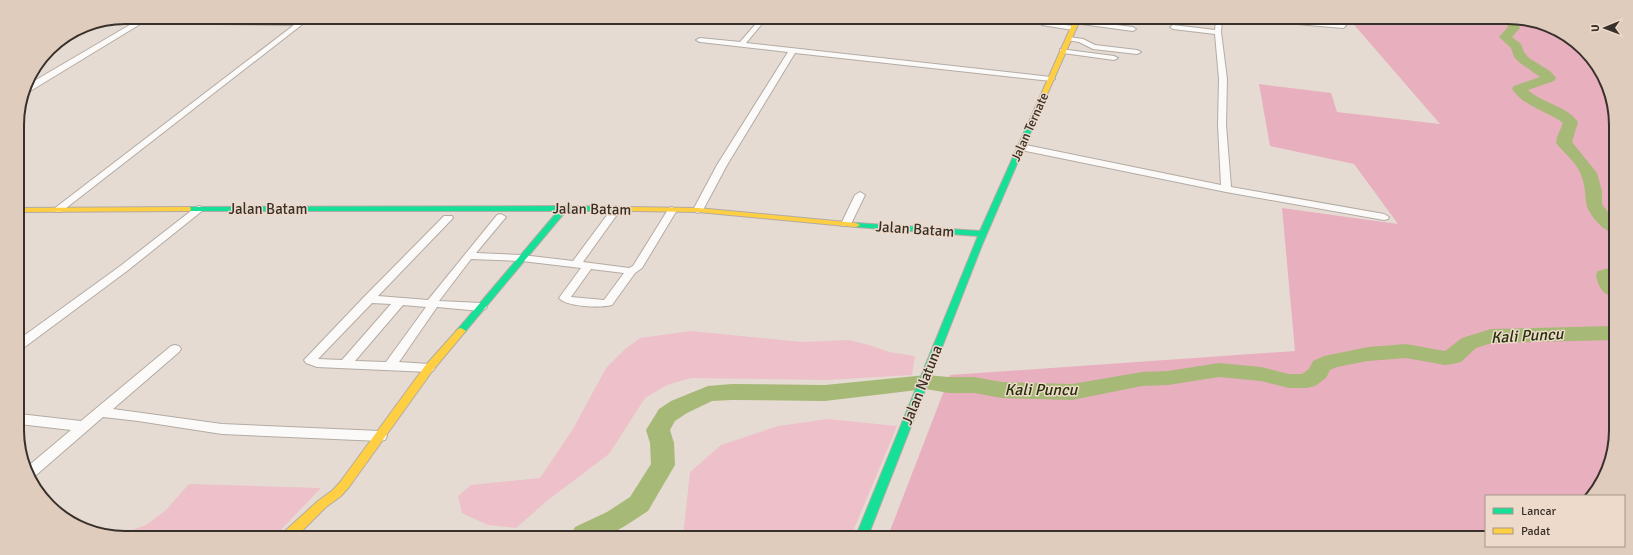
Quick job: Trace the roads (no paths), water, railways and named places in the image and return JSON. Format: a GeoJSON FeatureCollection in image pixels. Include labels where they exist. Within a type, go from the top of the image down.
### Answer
{"type":"FeatureCollection","features":[{"type":"Feature","properties":{"kind":"street"},"geometry":{"type":"LineString","coordinates":[[32,86],[137,24]]}},
{"type":"Feature","properties":{"kind":"street"},"geometry":{"type":"LineString","coordinates":[[58,210],[300,24]]}},
{"type":"Feature","properties":{"kind":"street"},"geometry":{"type":"LineString","coordinates":[[741,44],[759,24]]}},
{"type":"Feature","properties":{"kind":"street","name":"Jalan Ternate"},"geometry":{"type":"LineString","coordinates":[[983,234],[1075,24]]}},
{"type":"Feature","properties":{"kind":"street"},"geometry":{"type":"LineString","coordinates":[[1085,24],[1133,29]]}},
{"type":"Feature","properties":{"kind":"street"},"geometry":{"type":"LineString","coordinates":[[1219,24],[1218,32],[1223,79],[1222,125],[1226,189]]}},
{"type":"Feature","properties":{"kind":"street"},"geometry":{"type":"LineString","coordinates":[[1320,24],[1343,26]]}},
{"type":"Feature","properties":{"kind":"street"},"geometry":{"type":"LineString","coordinates":[[1173,26],[1218,32]]}},
{"type":"Feature","properties":{"kind":"street"},"geometry":{"type":"LineString","coordinates":[[1069,39],[1082,41],[1093,47],[1138,52]]}},
{"type":"Feature","properties":{"kind":"street"},"geometry":{"type":"LineString","coordinates":[[700,40],[1051,79]]}},
{"type":"Feature","properties":{"kind":"street"},"geometry":{"type":"LineString","coordinates":[[1063,50],[1114,58]]}},
{"type":"Feature","properties":{"kind":"street"},"geometry":{"type":"LineString","coordinates":[[698,210],[722,165],[792,51]]}},
{"type":"Feature","properties":{"kind":"street"},"geometry":{"type":"LineString","coordinates":[[1021,147],[1226,189],[1384,217]]}},
{"type":"Feature","properties":{"kind":"street"},"geometry":{"type":"LineString","coordinates":[[846,224],[860,195]]}},
{"type":"Feature","properties":{"kind":"street","name":"Jalan Batam"},"geometry":{"type":"LineString","coordinates":[[24,210],[413,208],[698,210],[846,224],[983,234]]}},
{"type":"Feature","properties":{"kind":"street"},"geometry":{"type":"LineString","coordinates":[[293,531],[322,504],[337,493],[357,469],[429,368],[566,208]]}},
{"type":"Feature","properties":{"kind":"street"},"geometry":{"type":"LineString","coordinates":[[24,342],[123,269],[200,209]]}},
{"type":"Feature","properties":{"kind":"street"},"geometry":{"type":"LineString","coordinates":[[616,209],[582,265],[565,299],[607,303],[614,297],[631,271],[637,268],[672,210]]}},
{"type":"Feature","properties":{"kind":"street"},"geometry":{"type":"LineString","coordinates":[[390,366],[433,303],[468,256],[501,217]]}},
{"type":"Feature","properties":{"kind":"street"},"geometry":{"type":"LineString","coordinates":[[429,368],[317,363],[311,362],[310,359],[448,218]]}},
{"type":"Feature","properties":{"kind":"street","name":"Jalan Natuna"},"geometry":{"type":"LineString","coordinates":[[864,531],[983,234]]}},
{"type":"Feature","properties":{"kind":"street"},"geometry":{"type":"LineString","coordinates":[[468,256],[522,258],[631,271]]}},
{"type":"Feature","properties":{"kind":"street"},"geometry":{"type":"LineString","coordinates":[[368,299],[480,307]]}},
{"type":"Feature","properties":{"kind":"street"},"geometry":{"type":"LineString","coordinates":[[345,364],[400,301]]}},
{"type":"Feature","properties":{"kind":"street"},"geometry":{"type":"LineString","coordinates":[[32,470],[82,426],[175,349]]}},
{"type":"Feature","properties":{"kind":"street"},"geometry":{"type":"LineString","coordinates":[[99,412],[222,429],[380,436]]}},
{"type":"Feature","properties":{"kind":"street"},"geometry":{"type":"LineString","coordinates":[[24,420],[82,426]]}},
{"type":"Feature","properties":{"kind":"waterway","name":"Kali Puncu"},"geometry":{"type":"LineString","coordinates":[[1512,24],[1514,28],[1505,37],[1517,47],[1521,57],[1549,78],[1519,89],[1531,100],[1555,111],[1571,122],[1564,143],[1589,173],[1594,191],[1594,204],[1609,225]]}},
{"type":"Feature","properties":{"kind":"waterway","name":"Kali Puncu"},"geometry":{"type":"LineString","coordinates":[[1609,274],[1605,275],[1609,286]]}},
{"type":"Feature","properties":{"kind":"waterway","name":"Kali Puncu"},"geometry":{"type":"LineString","coordinates":[[592,531],[616,519],[639,504],[663,465],[662,443],[658,430],[667,415],[679,407],[708,394],[732,392],[825,393],[926,382],[949,385],[974,385],[1002,390],[1072,392],[1142,379],[1168,378],[1219,370],[1261,374],[1289,381],[1307,381],[1318,373],[1321,366],[1332,361],[1368,354],[1406,351],[1445,358],[1453,357],[1469,343],[1491,336],[1609,333]]}}]}
